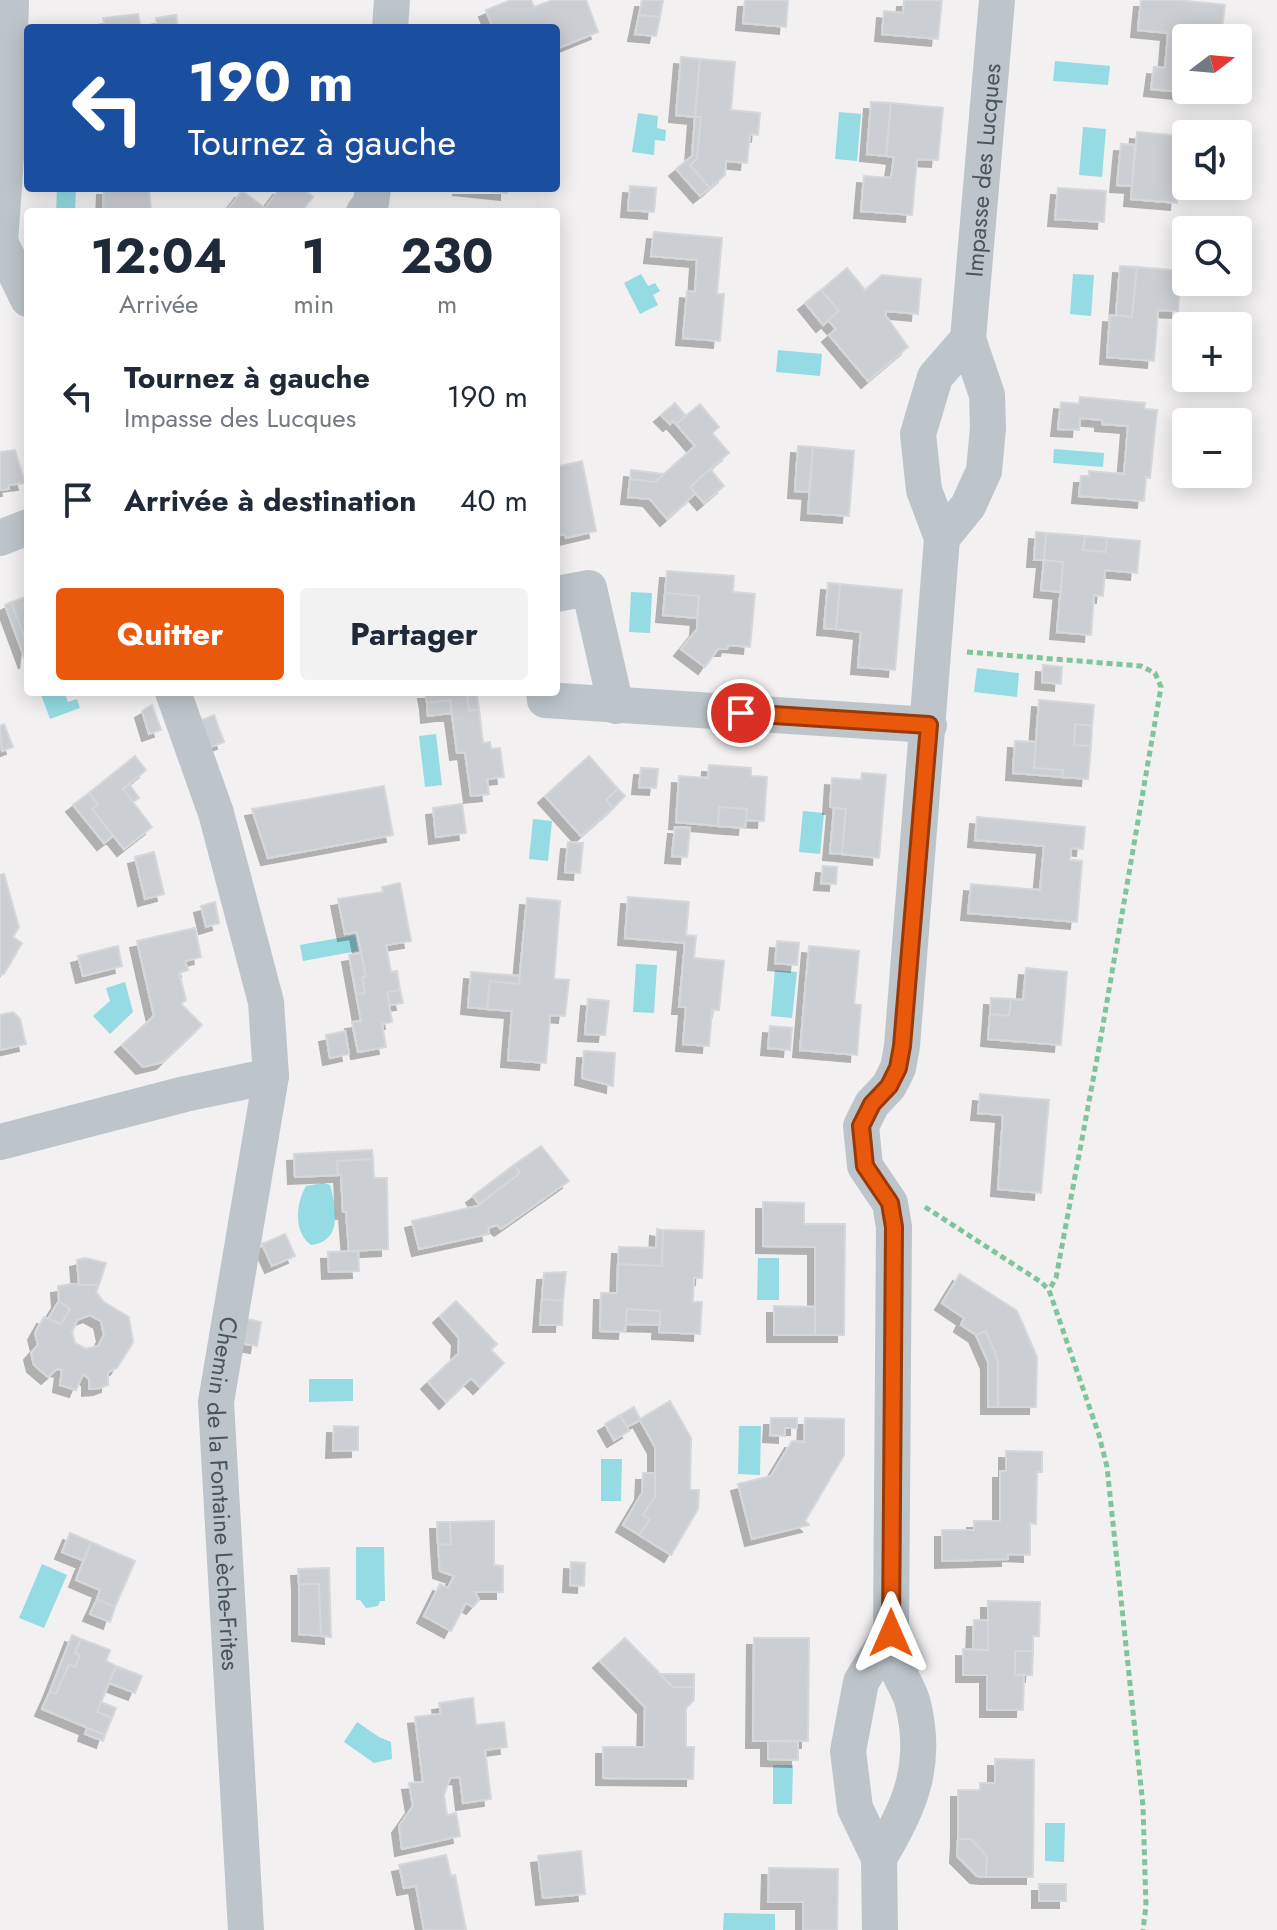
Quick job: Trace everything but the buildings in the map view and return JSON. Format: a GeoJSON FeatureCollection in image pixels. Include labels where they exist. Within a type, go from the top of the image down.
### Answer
{"type":"FeatureCollection","features":[{"type":"Feature","properties":{"kind":"street"},"geometry":{"type":"LineString","coordinates":[[11,0],[7,144],[0,242],[24,291]]}},
{"type":"Feature","properties":{"kind":"street"},"geometry":{"type":"LineString","coordinates":[[390,24],[392,0]]}},
{"type":"Feature","properties":{"kind":"street","name":"Impasse des Lucques"},"geometry":{"type":"LineString","coordinates":[[942,538],[968,506],[984,471],[987,395],[968,339],[997,0]]}},
{"type":"Feature","properties":{"kind":"street"},"geometry":{"type":"LineString","coordinates":[[879,1858],[915,1788],[918,1752],[913,1703],[896,1663],[891,1633],[894,1227],[890,1203],[865,1166],[861,1126],[872,1104],[889,1086],[898,1068],[902,1046],[929,725],[942,538],[924,490],[918,434],[935,377],[968,339]]}},
{"type":"Feature","properties":{"kind":"street"},"geometry":{"type":"LineString","coordinates":[[0,538],[24,529]]}},
{"type":"Feature","properties":{"kind":"street"},"geometry":{"type":"LineString","coordinates":[[560,593],[589,588],[616,706]]}},
{"type":"Feature","properties":{"kind":"street","name":"Chemin de la Fontaine Lèche-Frites"},"geometry":{"type":"LineString","coordinates":[[174,696],[216,813],[266,1002],[271,1076],[216,1402],[246,1930]]}},
{"type":"Feature","properties":{"kind":"street"},"geometry":{"type":"LineString","coordinates":[[544,696],[545,700],[616,706],[929,725]]}},
{"type":"Feature","properties":{"kind":"street"},"geometry":{"type":"LineString","coordinates":[[0,1142],[185,1094],[271,1076]]}},
{"type":"Feature","properties":{"kind":"street"},"geometry":{"type":"LineString","coordinates":[[880,1930],[879,1858],[855,1808],[848,1751],[861,1682],[891,1633]]}},
{"type":"Feature","properties":{"kind":"path"},"geometry":{"type":"LineString","coordinates":[[934,649],[1141,666],[1155,673],[1161,687],[1099,1048],[1056,1278],[1049,1290]]}},
{"type":"Feature","properties":{"kind":"path"},"geometry":{"type":"LineString","coordinates":[[890,1203],[918,1203],[1041,1282],[1049,1290],[1086,1395],[1107,1467],[1143,1806],[1146,1906],[1143,1930]]}},
{"type":"Feature","properties":{"kind":"water"},"geometry":{"type":"Polygon","coordinates":[[[1055,61],[1110,66],[1108,85],[1053,81],[1055,61]]]}},
{"type":"Feature","properties":{"kind":"water"},"geometry":{"type":"Polygon","coordinates":[[[839,112],[861,114],[857,161],[835,159],[839,112]]]}},
{"type":"Feature","properties":{"kind":"water"},"geometry":{"type":"Polygon","coordinates":[[[638,113],[658,116],[657,128],[666,130],[665,141],[655,140],[654,155],[632,152],[638,113]]]}},
{"type":"Feature","properties":{"kind":"water"},"geometry":{"type":"Polygon","coordinates":[[[1083,127],[1106,129],[1102,177],[1079,175],[1083,127]]]}},
{"type":"Feature","properties":{"kind":"water"},"geometry":{"type":"Polygon","coordinates":[[[57,192],[76,192],[75,208],[56,208],[57,192]]]}},
{"type":"Feature","properties":{"kind":"water"},"geometry":{"type":"Polygon","coordinates":[[[641,274],[648,286],[655,283],[660,291],[653,295],[658,305],[640,314],[624,283],[641,274]]]}},
{"type":"Feature","properties":{"kind":"water"},"geometry":{"type":"Polygon","coordinates":[[[1073,274],[1094,275],[1091,316],[1070,314],[1073,274]]]}},
{"type":"Feature","properties":{"kind":"water"},"geometry":{"type":"Polygon","coordinates":[[[778,350],[822,354],[820,376],[776,372],[778,350]]]}},
{"type":"Feature","properties":{"kind":"water"},"geometry":{"type":"Polygon","coordinates":[[[1054,449],[1104,453],[1103,467],[1053,463],[1054,449]]]}},
{"type":"Feature","properties":{"kind":"water"},"geometry":{"type":"Polygon","coordinates":[[[631,592],[652,593],[650,633],[629,632],[631,592]]]}},
{"type":"Feature","properties":{"kind":"water"},"geometry":{"type":"Polygon","coordinates":[[[977,668],[1019,673],[1017,697],[974,692],[977,668]]]}},
{"type":"Feature","properties":{"kind":"water"},"geometry":{"type":"Polygon","coordinates":[[[41,696],[66,696],[68,702],[77,699],[80,708],[50,719],[41,696]]]}},
{"type":"Feature","properties":{"kind":"water"},"geometry":{"type":"Polygon","coordinates":[[[436,734],[442,785],[425,787],[419,736],[436,734]]]}},
{"type":"Feature","properties":{"kind":"water"},"geometry":{"type":"Polygon","coordinates":[[[803,811],[824,813],[820,854],[799,852],[803,811]]]}},
{"type":"Feature","properties":{"kind":"water"},"geometry":{"type":"Polygon","coordinates":[[[533,819],[552,821],[548,861],[529,859],[533,819]]]}},
{"type":"Feature","properties":{"kind":"water"},"geometry":{"type":"Polygon","coordinates":[[[355,935],[358,951],[303,961],[300,945],[355,935]]]}},
{"type":"Feature","properties":{"kind":"water"},"geometry":{"type":"Polygon","coordinates":[[[636,964],[657,965],[654,1013],[633,1012],[636,964]]]}},
{"type":"Feature","properties":{"kind":"water"},"geometry":{"type":"Polygon","coordinates":[[[775,970],[797,972],[792,1018],[771,1016],[775,970]]]}},
{"type":"Feature","properties":{"kind":"water"},"geometry":{"type":"Polygon","coordinates":[[[125,982],[133,1012],[110,1034],[93,1016],[110,1001],[106,988],[125,982]]]}},
{"type":"Feature","properties":{"kind":"water"},"geometry":{"type":"Polygon","coordinates":[[[330,1185],[335,1223],[328,1238],[311,1245],[301,1233],[298,1209],[306,1186],[330,1185]]]}},
{"type":"Feature","properties":{"kind":"water"},"geometry":{"type":"Polygon","coordinates":[[[758,1258],[779,1258],[779,1300],[757,1300],[758,1258]]]}},
{"type":"Feature","properties":{"kind":"water"},"geometry":{"type":"Polygon","coordinates":[[[309,1379],[353,1379],[353,1401],[309,1402],[309,1379]]]}},
{"type":"Feature","properties":{"kind":"water"},"geometry":{"type":"Polygon","coordinates":[[[739,1426],[761,1426],[760,1475],[738,1474],[739,1426]]]}},
{"type":"Feature","properties":{"kind":"water"},"geometry":{"type":"Polygon","coordinates":[[[601,1459],[622,1459],[621,1501],[601,1501],[601,1459]]]}},
{"type":"Feature","properties":{"kind":"water"},"geometry":{"type":"Polygon","coordinates":[[[356,1547],[384,1547],[385,1601],[380,1601],[378,1606],[366,1608],[360,1600],[356,1600],[356,1547]]]}},
{"type":"Feature","properties":{"kind":"water"},"geometry":{"type":"Polygon","coordinates":[[[42,1564],[67,1575],[44,1628],[19,1618],[42,1564]]]}},
{"type":"Feature","properties":{"kind":"water"},"geometry":{"type":"Polygon","coordinates":[[[357,1722],[391,1742],[392,1759],[374,1763],[344,1742],[357,1722]]]}},
{"type":"Feature","properties":{"kind":"water"},"geometry":{"type":"Polygon","coordinates":[[[773,1765],[793,1765],[792,1804],[773,1804],[773,1765]]]}},
{"type":"Feature","properties":{"kind":"water"},"geometry":{"type":"Polygon","coordinates":[[[1045,1823],[1065,1823],[1064,1862],[1045,1861],[1045,1823]]]}},
{"type":"Feature","properties":{"kind":"water"},"geometry":{"type":"Polygon","coordinates":[[[724,1913],[775,1914],[775,1930],[723,1930],[724,1913]]]}},
{"type":"Feature","properties":{"kind":"route"},"geometry":{"type":"LineString","coordinates":[[741,713],[929,725],[902,1046],[898,1068],[889,1086],[872,1104],[861,1126],[865,1166],[890,1203],[894,1227],[891,1633]]}}]}
